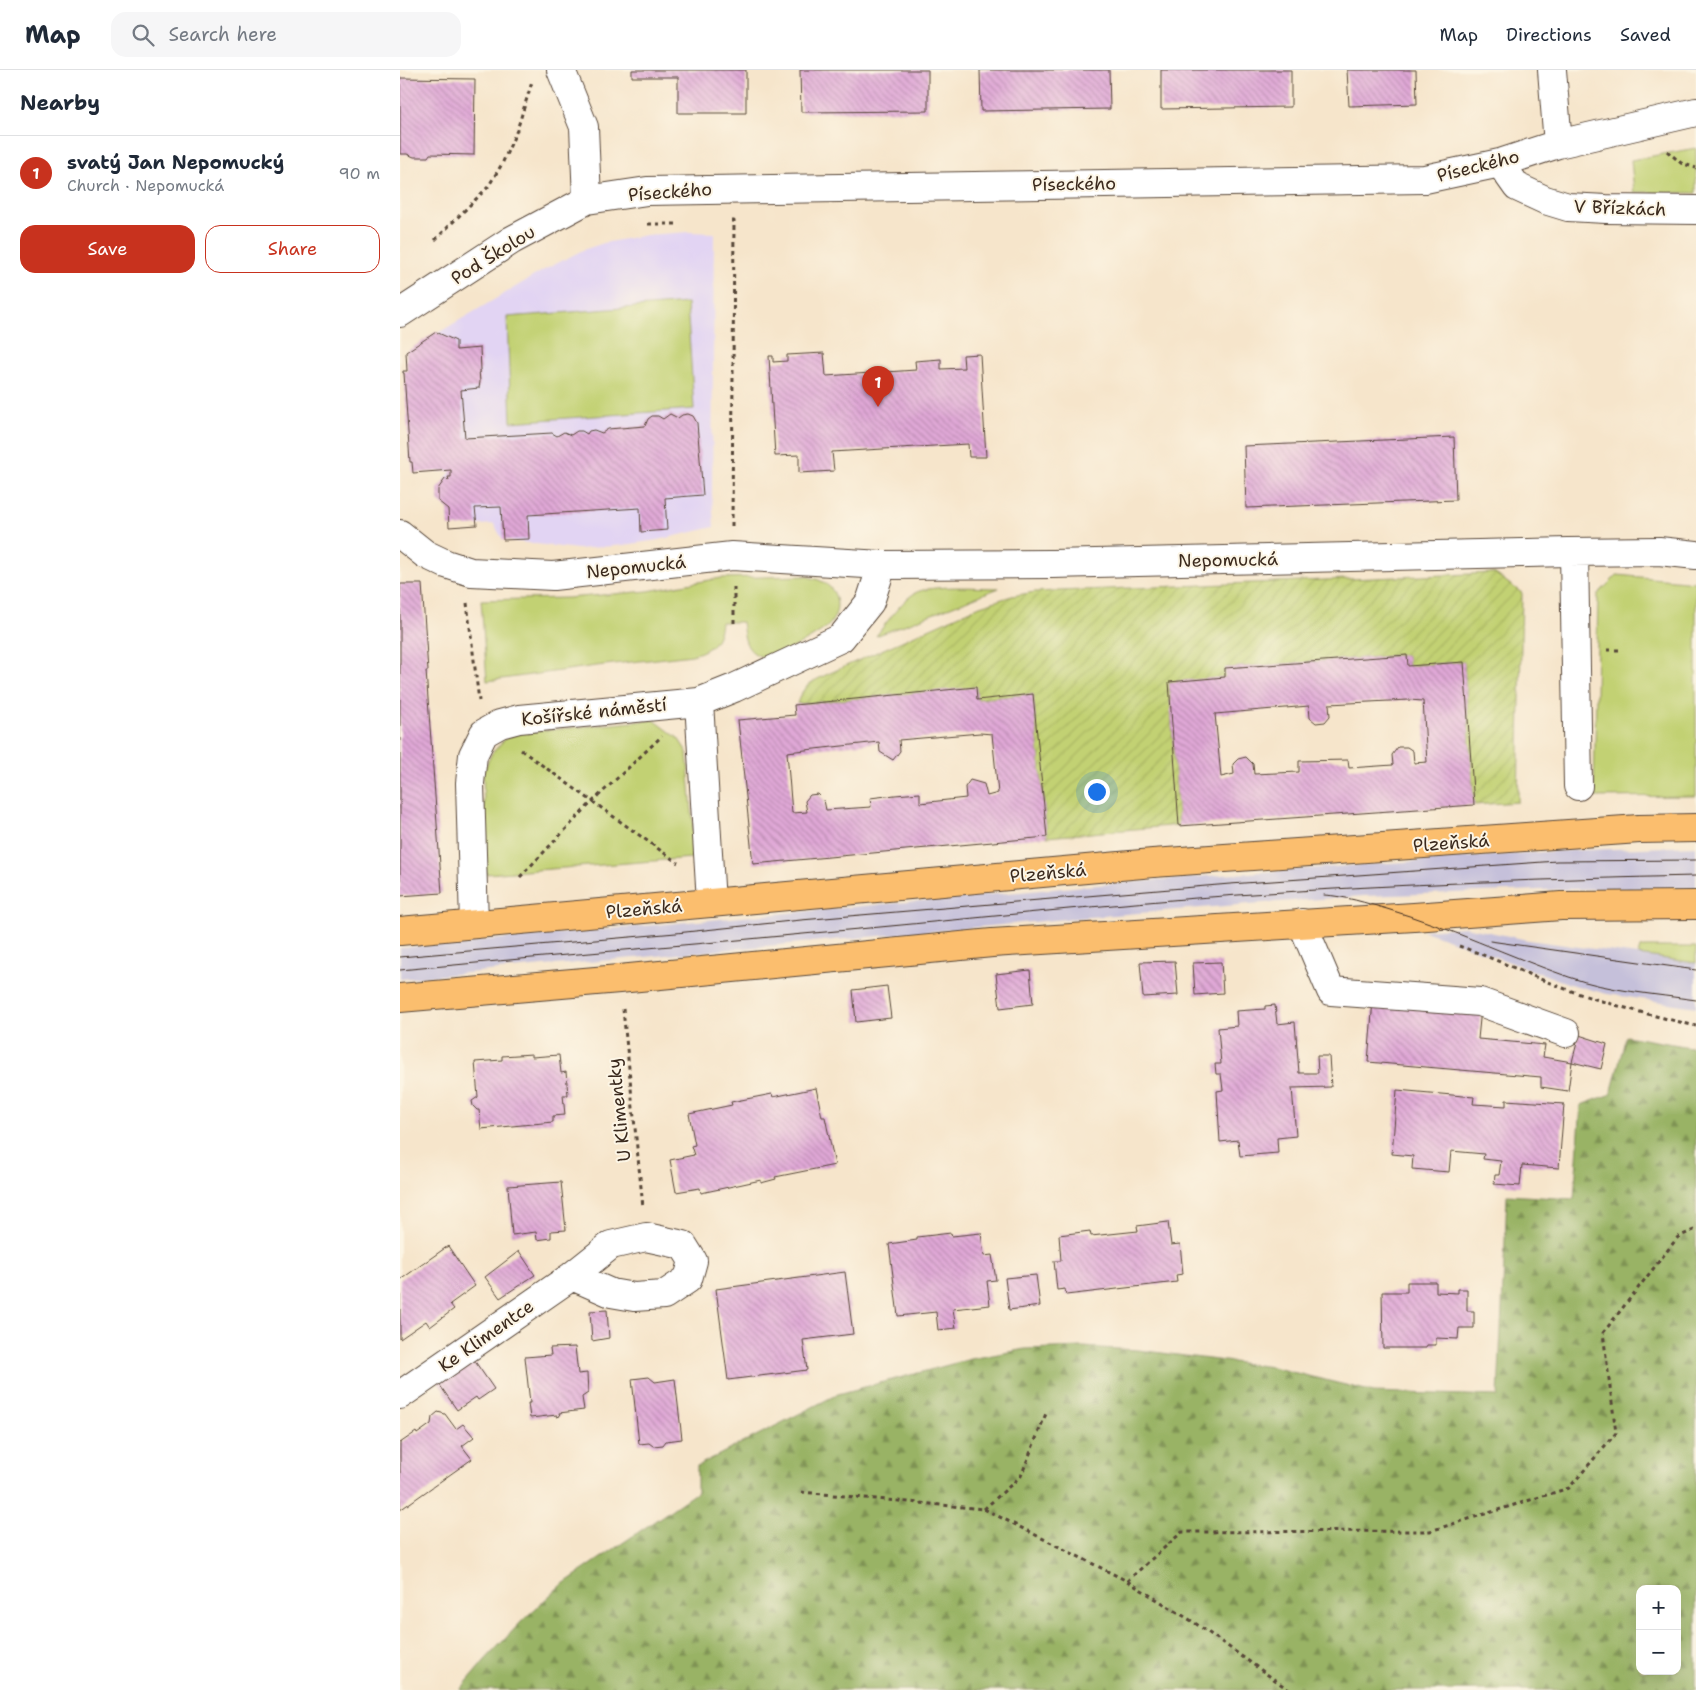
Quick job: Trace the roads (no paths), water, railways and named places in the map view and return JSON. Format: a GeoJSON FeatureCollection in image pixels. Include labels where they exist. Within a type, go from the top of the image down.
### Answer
{"type":"FeatureCollection","features":[{"type":"Feature","properties":{"kind":"main road","name":"Plzeňská"},"geometry":{"type":"LineString","coordinates":[[400,931],[1152,863],[1629,830],[1696,828]]}},
{"type":"Feature","properties":{"kind":"main road"},"geometry":{"type":"LineString","coordinates":[[400,998],[992,943],[1561,906],[1696,905]]}},
{"type":"Feature","properties":{"kind":"street"},"geometry":{"type":"LineString","coordinates":[[561,70],[584,127],[587,200]]}},
{"type":"Feature","properties":{"kind":"street"},"geometry":{"type":"LineString","coordinates":[[1552,70],[1558,144]]}},
{"type":"Feature","properties":{"kind":"street","name":"Píseckého"},"geometry":{"type":"LineString","coordinates":[[587,200],[647,191],[1425,179],[1500,163],[1558,144],[1696,112]]}},
{"type":"Feature","properties":{"kind":"street","name":"V Břízkách"},"geometry":{"type":"LineString","coordinates":[[1500,163],[1517,187],[1546,200],[1568,207],[1606,210],[1696,210]]}},
{"type":"Feature","properties":{"kind":"street","name":"Pod Školou"},"geometry":{"type":"LineString","coordinates":[[400,313],[512,240],[587,200]]}},
{"type":"Feature","properties":{"kind":"street","name":"Nepomucká"},"geometry":{"type":"LineString","coordinates":[[400,534],[424,554],[471,572],[554,576],[732,556],[882,565],[1062,564],[1574,552],[1659,551],[1696,555]]}},
{"type":"Feature","properties":{"kind":"street"},"geometry":{"type":"LineString","coordinates":[[1574,552],[1578,786]]}},
{"type":"Feature","properties":{"kind":"street"},"geometry":{"type":"LineString","coordinates":[[710,903],[698,702],[734,688],[841,638],[870,602],[882,565]]}},
{"type":"Feature","properties":{"kind":"street","name":"Košířské náměstí"},"geometry":{"type":"LineString","coordinates":[[474,924],[470,783],[473,755],[484,733],[500,724],[519,719],[698,702]]}},
{"type":"Feature","properties":{"kind":"street"},"geometry":{"type":"LineString","coordinates":[[1302,923],[1331,991],[1480,1002],[1566,1033]]}},
{"type":"Feature","properties":{"kind":"street","name":"Ke Klimentce"},"geometry":{"type":"LineString","coordinates":[[400,1395],[572,1276],[611,1245],[646,1237],[684,1245],[693,1261],[688,1279],[664,1295],[634,1297],[611,1293],[572,1276]]}},
{"type":"Feature","properties":{"kind":"tram line"},"geometry":{"type":"LineString","coordinates":[[400,957],[801,920],[1230,884],[1557,861],[1696,860]]}},
{"type":"Feature","properties":{"kind":"tram line"},"geometry":{"type":"LineString","coordinates":[[400,970],[1196,898],[1308,890],[1530,880],[1696,876]]}},
{"type":"Feature","properties":{"kind":"tram line"},"geometry":{"type":"LineString","coordinates":[[1324,895],[1356,900],[1410,916],[1584,982],[1632,992],[1696,1000]]}},
{"type":"Feature","properties":{"kind":"tram line"},"geometry":{"type":"LineString","coordinates":[[1490,941],[1696,970]]}},
{"type":"Feature","properties":{"kind":"place","name":"svatý Jan Nepomucký"},"geometry":{"type":"Point","coordinates":[878,407]}}]}
